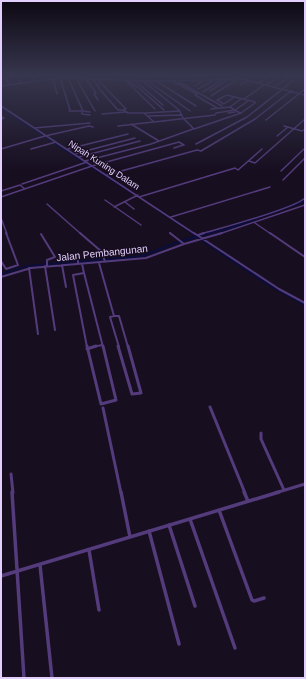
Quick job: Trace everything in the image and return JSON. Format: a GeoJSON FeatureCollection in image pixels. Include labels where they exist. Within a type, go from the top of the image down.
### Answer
{"type":"FeatureCollection","features":[{"type":"Feature","properties":{"kind":"street","name":"Nipah Kuning Dalam"},"geometry":{"type":"LineString","coordinates":[[3,108],[200,238],[279,289],[305,303]]}},
{"type":"Feature","properties":{"kind":"street"},"geometry":{"type":"LineString","coordinates":[[81,108],[82,114],[90,115]]}},
{"type":"Feature","properties":{"kind":"street"},"geometry":{"type":"LineString","coordinates":[[116,108],[118,110],[124,110],[126,112]]}},
{"type":"Feature","properties":{"kind":"street"},"geometry":{"type":"LineString","coordinates":[[175,108],[194,129]]}},
{"type":"Feature","properties":{"kind":"street"},"geometry":{"type":"LineString","coordinates":[[185,108],[190,111]]}},
{"type":"Feature","properties":{"kind":"street"},"geometry":{"type":"LineString","coordinates":[[211,109],[221,108]]}},
{"type":"Feature","properties":{"kind":"street"},"geometry":{"type":"LineString","coordinates":[[231,108],[248,116],[256,118]]}},
{"type":"Feature","properties":{"kind":"street"},"geometry":{"type":"LineString","coordinates":[[228,113],[236,111],[240,108]]}},
{"type":"Feature","properties":{"kind":"street"},"geometry":{"type":"LineString","coordinates":[[22,184],[86,162],[160,141],[241,113],[248,108]]}},
{"type":"Feature","properties":{"kind":"street"},"geometry":{"type":"LineString","coordinates":[[196,144],[248,116],[258,108]]}},
{"type":"Feature","properties":{"kind":"street"},"geometry":{"type":"LineString","coordinates":[[107,176],[196,150],[202,151],[256,118],[270,108]]}},
{"type":"Feature","properties":{"kind":"street"},"geometry":{"type":"LineString","coordinates":[[266,120],[280,108]]}},
{"type":"Feature","properties":{"kind":"street"},"geometry":{"type":"LineString","coordinates":[[72,114],[71,110],[90,112]]}},
{"type":"Feature","properties":{"kind":"street"},"geometry":{"type":"LineString","coordinates":[[102,114],[179,111]]}},
{"type":"Feature","properties":{"kind":"street"},"geometry":{"type":"LineString","coordinates":[[118,126],[236,111]]}},
{"type":"Feature","properties":{"kind":"street"},"geometry":{"type":"LineString","coordinates":[[144,112],[154,122]]}},
{"type":"Feature","properties":{"kind":"street"},"geometry":{"type":"LineString","coordinates":[[148,116],[182,115]]}},
{"type":"Feature","properties":{"kind":"street"},"geometry":{"type":"LineString","coordinates":[[1,117],[4,118],[1,120]]}},
{"type":"Feature","properties":{"kind":"street"},"geometry":{"type":"LineString","coordinates":[[249,161],[255,162],[305,119]]}},
{"type":"Feature","properties":{"kind":"street"},"geometry":{"type":"LineString","coordinates":[[33,128],[90,123]]}},
{"type":"Feature","properties":{"kind":"street"},"geometry":{"type":"LineString","coordinates":[[129,124],[160,141]]}},
{"type":"Feature","properties":{"kind":"street"},"geometry":{"type":"LineString","coordinates":[[1,149],[45,136],[91,126],[93,127]]}},
{"type":"Feature","properties":{"kind":"street"},"geometry":{"type":"LineString","coordinates":[[284,126],[304,131]]}},
{"type":"Feature","properties":{"kind":"street"},"geometry":{"type":"LineString","coordinates":[[277,136],[288,127]]}},
{"type":"Feature","properties":{"kind":"street"},"geometry":{"type":"LineString","coordinates":[[67,149],[128,134]]}},
{"type":"Feature","properties":{"kind":"street"},"geometry":{"type":"LineString","coordinates":[[74,154],[135,138]]}},
{"type":"Feature","properties":{"kind":"street"},"geometry":{"type":"LineString","coordinates":[[79,157],[140,141]]}},
{"type":"Feature","properties":{"kind":"street"},"geometry":{"type":"LineString","coordinates":[[31,149],[54,142]]}},
{"type":"Feature","properties":{"kind":"street"},"geometry":{"type":"LineString","coordinates":[[1,197],[88,167],[178,142],[184,145],[174,148]]}},
{"type":"Feature","properties":{"kind":"street"},"geometry":{"type":"LineString","coordinates":[[281,171],[305,148]]}},
{"type":"Feature","properties":{"kind":"street"},"geometry":{"type":"LineString","coordinates":[[114,206],[137,196],[233,169],[238,170],[262,150]]}},
{"type":"Feature","properties":{"kind":"street"},"geometry":{"type":"LineString","coordinates":[[283,180],[305,158]]}},
{"type":"Feature","properties":{"kind":"street"},"geometry":{"type":"LineString","coordinates":[[1,191],[20,185],[25,189]]}},
{"type":"Feature","properties":{"kind":"street"},"geometry":{"type":"LineString","coordinates":[[170,217],[270,187]]}},
{"type":"Feature","properties":{"kind":"street"},"geometry":{"type":"LineString","coordinates":[[200,238],[284,208],[302,201],[305,198]]}},
{"type":"Feature","properties":{"kind":"street"},"geometry":{"type":"LineString","coordinates":[[104,200],[141,225]]}},
{"type":"Feature","properties":{"kind":"street"},"geometry":{"type":"LineString","coordinates":[[125,202],[134,209]]}},
{"type":"Feature","properties":{"kind":"street"},"geometry":{"type":"LineString","coordinates":[[48,204],[102,252],[105,262]]}},
{"type":"Feature","properties":{"kind":"street"},"geometry":{"type":"LineString","coordinates":[[200,238],[305,206]]}},
{"type":"Feature","properties":{"kind":"street"},"geometry":{"type":"LineString","coordinates":[[1,218],[2,226],[18,265],[13,270],[5,268],[1,261]]}},
{"type":"Feature","properties":{"kind":"street"},"geometry":{"type":"LineString","coordinates":[[255,222],[305,257]]}},
{"type":"Feature","properties":{"kind":"street"},"geometry":{"type":"LineString","coordinates":[[170,233],[183,244]]}},
{"type":"Feature","properties":{"kind":"street"},"geometry":{"type":"LineString","coordinates":[[41,234],[56,257],[47,260],[46,266],[55,330]]}},
{"type":"Feature","properties":{"kind":"street","name":"Jalan Pembangunan"},"geometry":{"type":"LineString","coordinates":[[1,277],[13,270],[146,258],[200,238]]}},
{"type":"Feature","properties":{"kind":"street"},"geometry":{"type":"LineString","coordinates":[[78,258],[78,264]]}},
{"type":"Feature","properties":{"kind":"street"},"geometry":{"type":"LineString","coordinates":[[99,263],[114,316]]}},
{"type":"Feature","properties":{"kind":"street"},"geometry":{"type":"LineString","coordinates":[[82,264],[116,400],[100,404],[87,349],[73,275],[84,273]]}},
{"type":"Feature","properties":{"kind":"street"},"geometry":{"type":"LineString","coordinates":[[62,265],[66,287]]}},
{"type":"Feature","properties":{"kind":"street"},"geometry":{"type":"LineString","coordinates":[[29,268],[38,334]]}},
{"type":"Feature","properties":{"kind":"street"},"geometry":{"type":"LineString","coordinates":[[114,316],[118,316],[141,392],[132,394],[110,317],[114,316]]}},
{"type":"Feature","properties":{"kind":"street"},"geometry":{"type":"LineString","coordinates":[[87,349],[102,346]]}},
{"type":"Feature","properties":{"kind":"street"},"geometry":{"type":"LineString","coordinates":[[210,407],[248,501]]}},
{"type":"Feature","properties":{"kind":"street"},"geometry":{"type":"LineString","coordinates":[[103,408],[130,537]]}},
{"type":"Feature","properties":{"kind":"street"},"geometry":{"type":"LineString","coordinates":[[261,433],[262,439],[284,490]]}},
{"type":"Feature","properties":{"kind":"street"},"geometry":{"type":"LineString","coordinates":[[11,474],[24,678]]}},
{"type":"Feature","properties":{"kind":"street"},"geometry":{"type":"LineString","coordinates":[[1,576],[305,484]]}},
{"type":"Feature","properties":{"kind":"street"},"geometry":{"type":"LineString","coordinates":[[219,510],[252,600],[254,601],[264,598]]}},
{"type":"Feature","properties":{"kind":"street"},"geometry":{"type":"LineString","coordinates":[[190,519],[235,648]]}},
{"type":"Feature","properties":{"kind":"street"},"geometry":{"type":"LineString","coordinates":[[169,525],[195,606]]}},
{"type":"Feature","properties":{"kind":"street"},"geometry":{"type":"LineString","coordinates":[[148,531],[179,644]]}},
{"type":"Feature","properties":{"kind":"street"},"geometry":{"type":"LineString","coordinates":[[88,550],[99,610]]}},
{"type":"Feature","properties":{"kind":"street"},"geometry":{"type":"LineString","coordinates":[[40,565],[52,678]]}},
{"type":"Feature","properties":{"kind":"waterway"},"geometry":{"type":"LineString","coordinates":[[1,108],[59,146]]}},
{"type":"Feature","properties":{"kind":"waterway"},"geometry":{"type":"LineString","coordinates":[[57,145],[132,193]]}},
{"type":"Feature","properties":{"kind":"waterway"},"geometry":{"type":"LineString","coordinates":[[1,274],[27,266],[143,256],[181,241],[230,228],[305,201]]}},
{"type":"Feature","properties":{"kind":"waterway"},"geometry":{"type":"LineString","coordinates":[[155,208],[194,234]]}},
{"type":"Feature","properties":{"kind":"waterway"},"geometry":{"type":"LineString","coordinates":[[192,233],[266,283],[305,305]]}}]}
